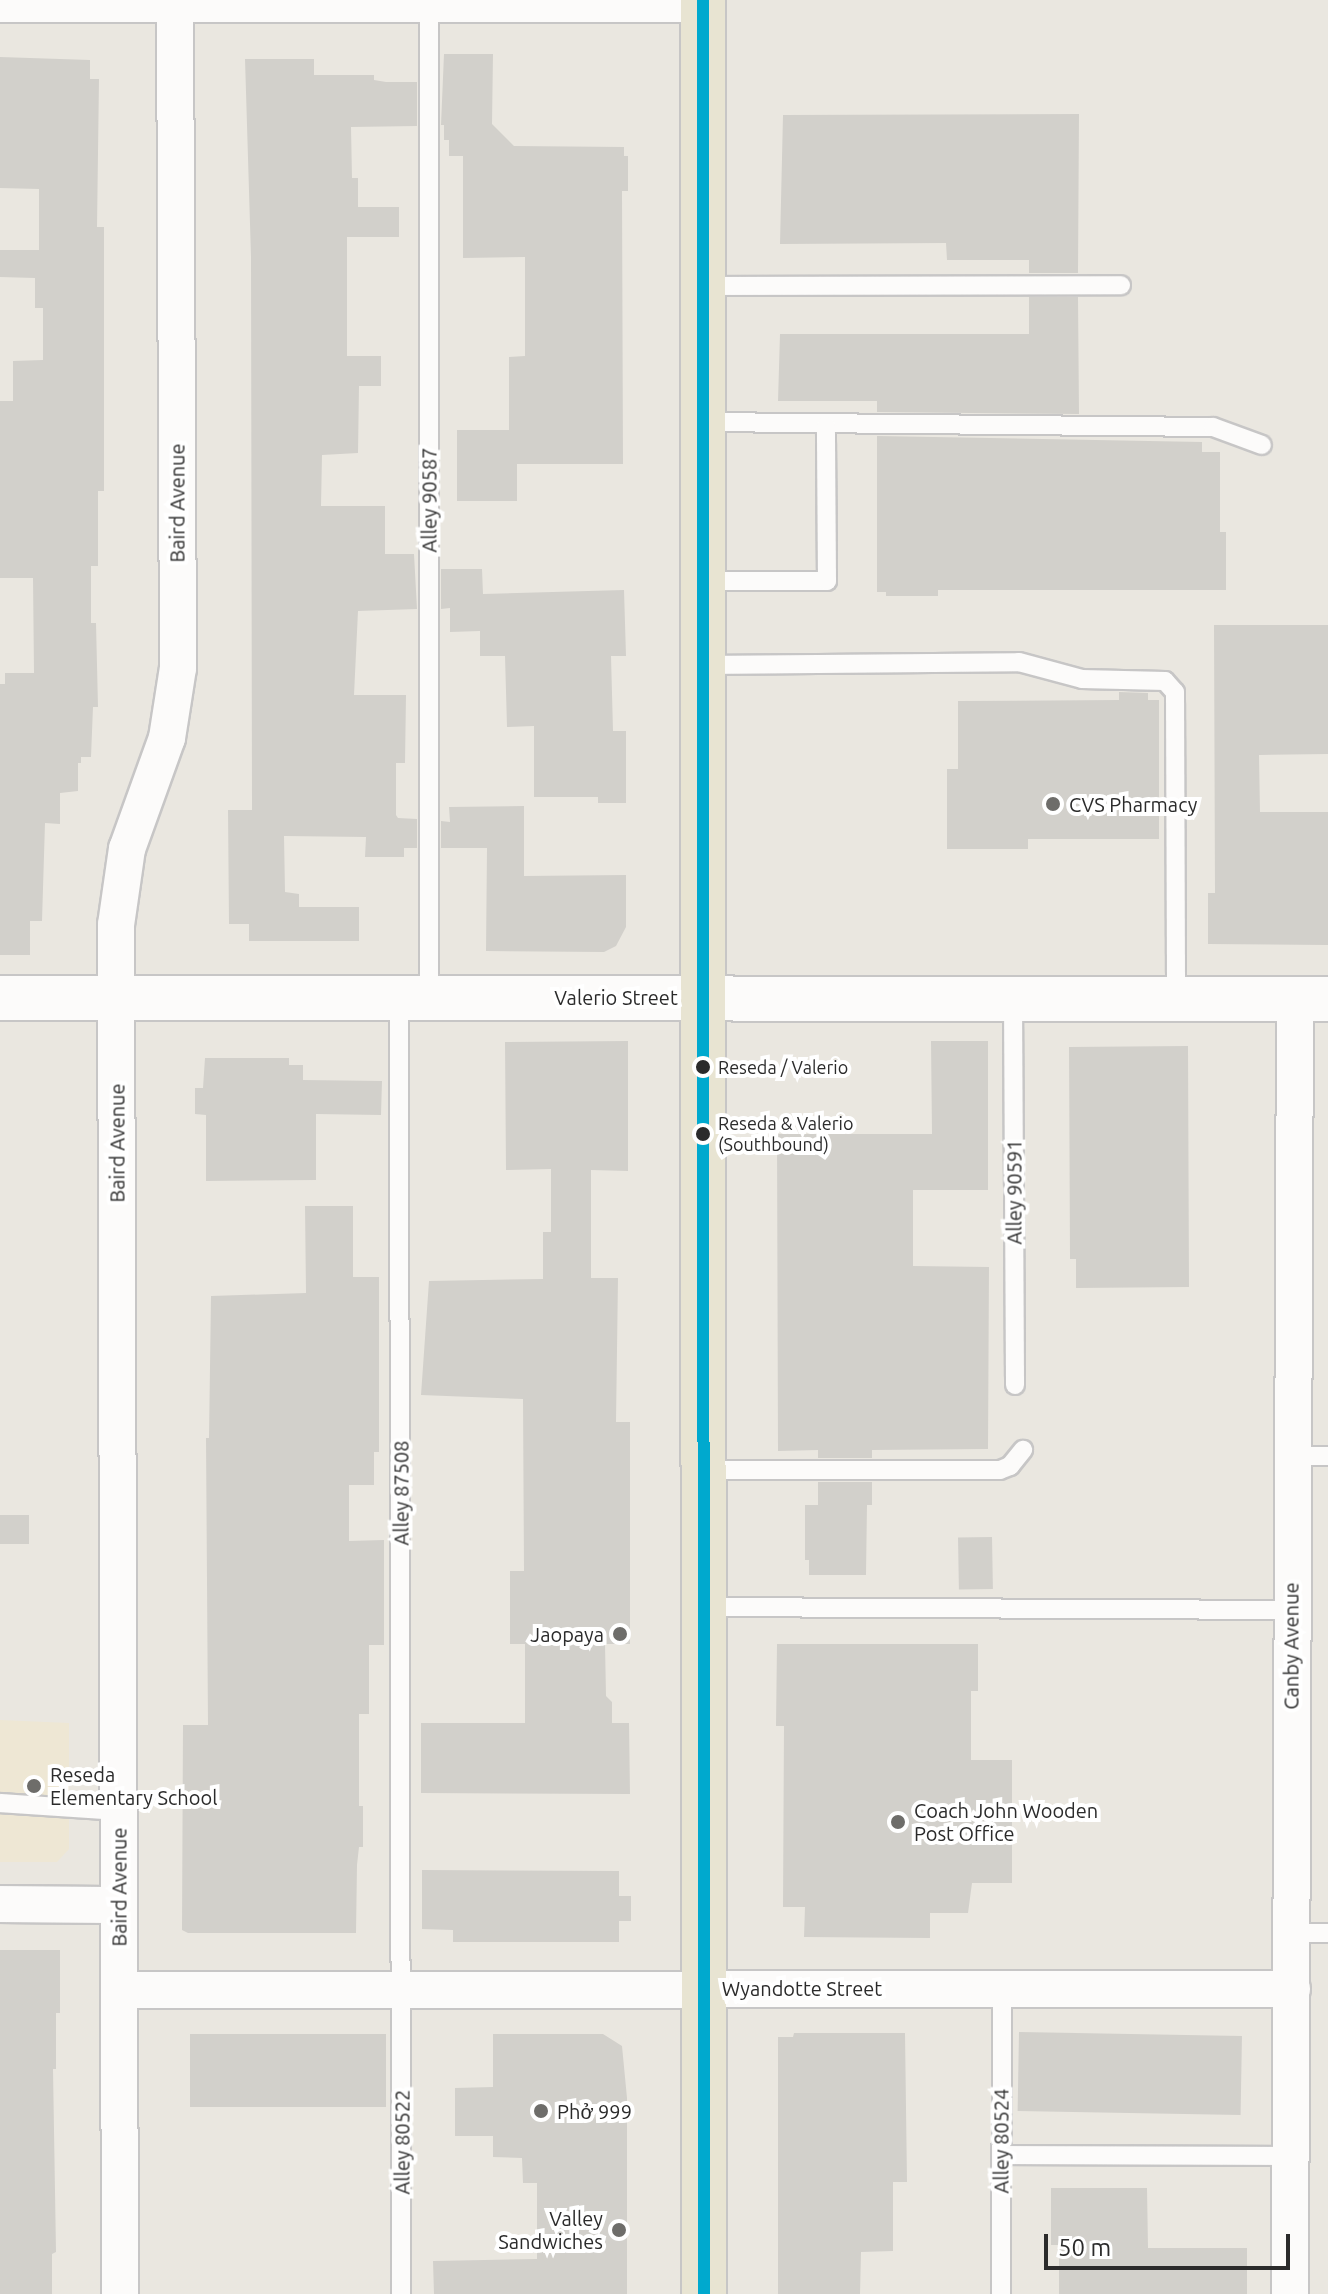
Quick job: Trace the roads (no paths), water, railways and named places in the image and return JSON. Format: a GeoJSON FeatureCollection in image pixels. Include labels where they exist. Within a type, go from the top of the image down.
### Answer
{"type":"FeatureCollection","features":[{"type":"Feature","properties":{"kind":"main road"},"geometry":{"type":"LineString","coordinates":[[703,2],[704,2294]]}},
{"type":"Feature","properties":{"kind":"street","name":"Baird Avenue"},"geometry":{"type":"LineString","coordinates":[[120,2294],[116,925],[127,849],[167,738],[178,668],[175,2]]}},
{"type":"Feature","properties":{"kind":"street"},"geometry":{"type":"LineString","coordinates":[[0,4],[703,2]]}},
{"type":"Feature","properties":{"kind":"street","name":"Valerio Street"},"geometry":{"type":"LineString","coordinates":[[0,998],[1311,999]]}},
{"type":"Feature","properties":{"kind":"street","name":"Canby Avenue"},"geometry":{"type":"LineString","coordinates":[[1290,2294],[1292,1456],[1311,999]]}},
{"type":"Feature","properties":{"kind":"street"},"geometry":{"type":"LineString","coordinates":[[0,1904],[118,1905]]}},
{"type":"Feature","properties":{"kind":"street","name":"Wyandotte Street"},"geometry":{"type":"LineString","coordinates":[[120,1990],[1292,1989]]}},
{"type":"Feature","properties":{"kind":"lane","name":"Alley 90587"},"geometry":{"type":"LineString","coordinates":[[414,997],[429,2]]}},
{"type":"Feature","properties":{"kind":"lane"},"geometry":{"type":"LineString","coordinates":[[703,286],[1121,285]]}},
{"type":"Feature","properties":{"kind":"lane"},"geometry":{"type":"LineString","coordinates":[[703,422],[816,423],[826,426],[1213,427],[1262,445]]}},
{"type":"Feature","properties":{"kind":"lane"},"geometry":{"type":"LineString","coordinates":[[703,581],[827,581],[826,426]]}},
{"type":"Feature","properties":{"kind":"lane"},"geometry":{"type":"LineString","coordinates":[[703,665],[1019,662],[1082,679],[1165,681],[1175,692],[1176,998]]}},
{"type":"Feature","properties":{"kind":"lane","name":"Alley 87508"},"geometry":{"type":"LineString","coordinates":[[402,1990],[414,997]]}},
{"type":"Feature","properties":{"kind":"lane","name":"Alley 90591"},"geometry":{"type":"LineString","coordinates":[[1013,999],[1015,1385]]}},
{"type":"Feature","properties":{"kind":"lane"},"geometry":{"type":"LineString","coordinates":[[704,1470],[1000,1470],[1010,1466],[1023,1450]]}},
{"type":"Feature","properties":{"kind":"lane"},"geometry":{"type":"LineString","coordinates":[[1292,1456],[1328,1456]]}},
{"type":"Feature","properties":{"kind":"lane"},"geometry":{"type":"LineString","coordinates":[[703,1607],[1291,1610]]}},
{"type":"Feature","properties":{"kind":"lane"},"geometry":{"type":"LineString","coordinates":[[0,1803],[118,1811]]}},
{"type":"Feature","properties":{"kind":"lane"},"geometry":{"type":"LineString","coordinates":[[1292,1933],[1328,1933]]}},
{"type":"Feature","properties":{"kind":"lane","name":"Alley 80524"},"geometry":{"type":"LineString","coordinates":[[1001,2294],[1002,1989]]}},
{"type":"Feature","properties":{"kind":"lane","name":"Alley 80522"},"geometry":{"type":"LineString","coordinates":[[401,2294],[402,1990]]}},
{"type":"Feature","properties":{"kind":"lane"},"geometry":{"type":"LineString","coordinates":[[1001,2155],[1290,2156]]}},
{"type":"Feature","properties":{"kind":"place","name":"CVS Pharmacy"},"geometry":{"type":"Point","coordinates":[1053,804]}},
{"type":"Feature","properties":{"kind":"place","name":"Reseda / Valerio"},"geometry":{"type":"Point","coordinates":[703,1067]}},
{"type":"Feature","properties":{"kind":"place","name":"Reseda & Valerio (Southbound)"},"geometry":{"type":"Point","coordinates":[703,1134]}},
{"type":"Feature","properties":{"kind":"place","name":"Jaopaya"},"geometry":{"type":"Point","coordinates":[620,1634]}},
{"type":"Feature","properties":{"kind":"place","name":"Reseda Elementary School"},"geometry":{"type":"Point","coordinates":[34,1786]}},
{"type":"Feature","properties":{"kind":"place","name":"Coach John Wooden Post Office"},"geometry":{"type":"Point","coordinates":[898,1822]}},
{"type":"Feature","properties":{"kind":"place","name":"Phở 999"},"geometry":{"type":"Point","coordinates":[541,2111]}},
{"type":"Feature","properties":{"kind":"place","name":"Valley Sandwiches"},"geometry":{"type":"Point","coordinates":[619,2230]}}]}
